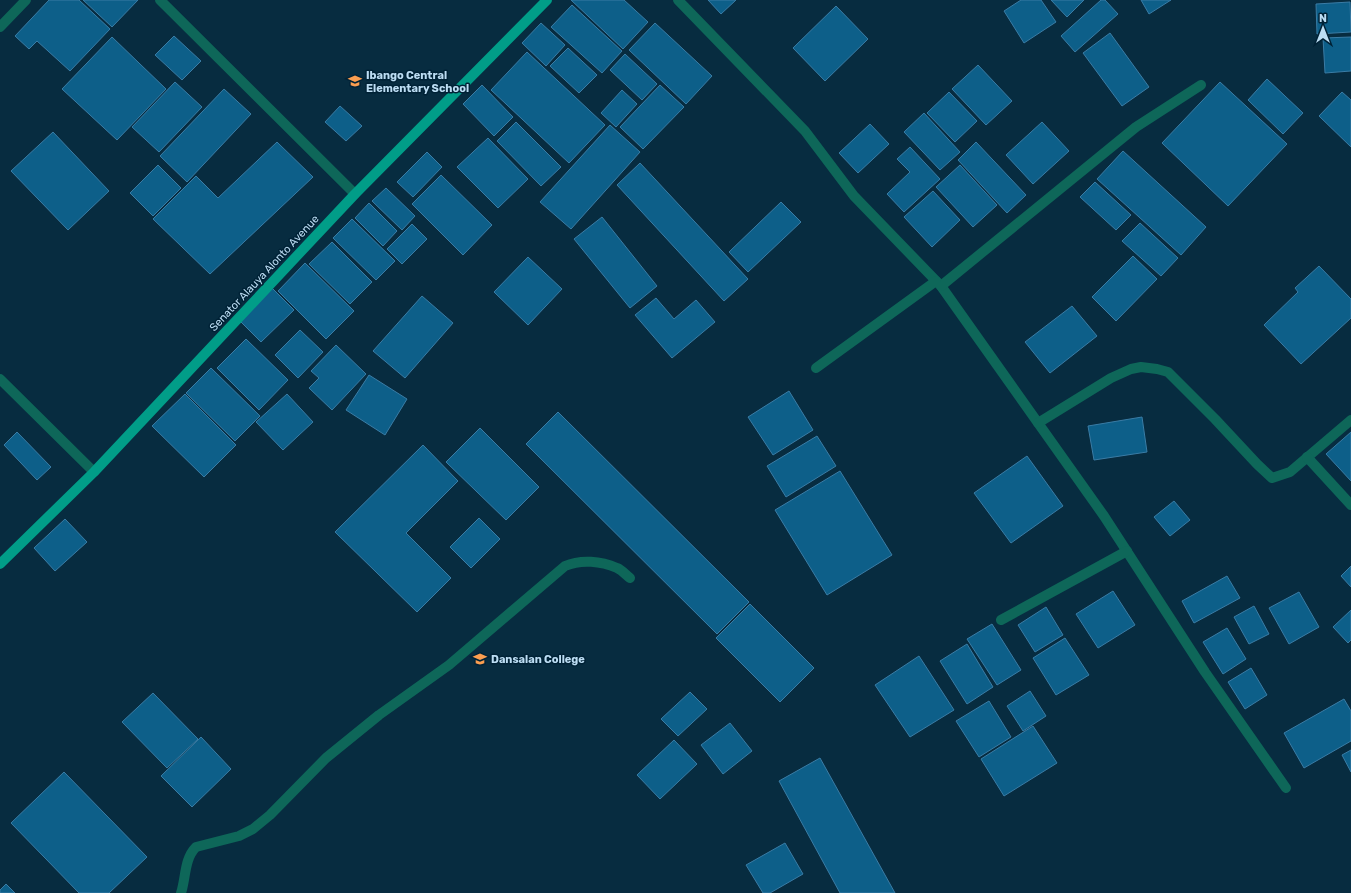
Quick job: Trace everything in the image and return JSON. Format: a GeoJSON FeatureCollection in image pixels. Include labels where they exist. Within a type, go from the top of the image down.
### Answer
{"type":"FeatureCollection","features":[{"type":"Feature","properties":{"kind":"main road","name":"Senator Alauya Alonto Avenue"},"geometry":{"type":"LineString","coordinates":[[0,564],[94,472],[355,194],[547,0]]}},
{"type":"Feature","properties":{"kind":"street"},"geometry":{"type":"LineString","coordinates":[[0,27],[26,0]]}},
{"type":"Feature","properties":{"kind":"street"},"geometry":{"type":"LineString","coordinates":[[160,0],[355,194]]}},
{"type":"Feature","properties":{"kind":"street"},"geometry":{"type":"LineString","coordinates":[[678,0],[805,131],[854,196],[939,284],[1104,516],[1205,672],[1286,788]]}},
{"type":"Feature","properties":{"kind":"street"},"geometry":{"type":"LineString","coordinates":[[816,368],[939,284],[1136,127],[1201,85]]}},
{"type":"Feature","properties":{"kind":"street"},"geometry":{"type":"LineString","coordinates":[[1038,423],[1111,378],[1131,369],[1141,367],[1157,369],[1168,372],[1215,419],[1256,464],[1272,478],[1290,472],[1351,420]]}},
{"type":"Feature","properties":{"kind":"street"},"geometry":{"type":"LineString","coordinates":[[0,379],[94,472]]}},
{"type":"Feature","properties":{"kind":"street"},"geometry":{"type":"LineString","coordinates":[[1307,457],[1351,505]]}},
{"type":"Feature","properties":{"kind":"street"},"geometry":{"type":"LineString","coordinates":[[1001,620],[1127,551]]}},
{"type":"Feature","properties":{"kind":"street"},"geometry":{"type":"LineString","coordinates":[[181,893],[188,860],[196,847],[239,836],[252,829],[270,815],[326,758],[379,715],[449,665],[564,566],[574,562],[584,561],[598,563],[618,568],[630,578]]}},
{"type":"Feature","properties":{"kind":"building"},"geometry":{"type":"Polygon","coordinates":[[[49,0],[79,0],[110,29],[70,71],[37,41],[29,49],[15,36],[49,0]]]}},
{"type":"Feature","properties":{"kind":"building"},"geometry":{"type":"Polygon","coordinates":[[[83,0],[138,0],[112,27],[83,0]]]}},
{"type":"Feature","properties":{"kind":"building"},"geometry":{"type":"Polygon","coordinates":[[[571,0],[624,0],[648,22],[623,49],[571,0]]]}},
{"type":"Feature","properties":{"kind":"building"},"geometry":{"type":"Polygon","coordinates":[[[708,0],[736,0],[721,14],[708,0]]]}},
{"type":"Feature","properties":{"kind":"building"},"geometry":{"type":"Polygon","coordinates":[[[1021,0],[1041,0],[1056,22],[1024,43],[1004,11],[1021,0]]]}},
{"type":"Feature","properties":{"kind":"building"},"geometry":{"type":"Polygon","coordinates":[[[1051,0],[1084,0],[1067,17],[1051,0]]]}},
{"type":"Feature","properties":{"kind":"building"},"geometry":{"type":"Polygon","coordinates":[[[1101,0],[1105,0],[1118,14],[1075,52],[1061,36],[1101,0]]]}},
{"type":"Feature","properties":{"kind":"building"},"geometry":{"type":"Polygon","coordinates":[[[1141,0],[1171,0],[1149,14],[1141,0]]]}},
{"type":"Feature","properties":{"kind":"building"},"geometry":{"type":"Polygon","coordinates":[[[1350,2],[1351,32],[1317,34],[1316,4],[1350,2]]]}},
{"type":"Feature","properties":{"kind":"building"},"geometry":{"type":"Polygon","coordinates":[[[572,5],[622,51],[602,73],[551,27],[572,5]]]}},
{"type":"Feature","properties":{"kind":"building"},"geometry":{"type":"Polygon","coordinates":[[[836,6],[868,39],[825,81],[793,48],[836,6]]]}},
{"type":"Feature","properties":{"kind":"building"},"geometry":{"type":"Polygon","coordinates":[[[541,23],[565,45],[546,66],[522,43],[541,23]]]}},
{"type":"Feature","properties":{"kind":"building"},"geometry":{"type":"Polygon","coordinates":[[[655,23],[712,76],[686,104],[629,50],[655,23]]]}},
{"type":"Feature","properties":{"kind":"building"},"geometry":{"type":"Polygon","coordinates":[[[1110,33],[1149,87],[1122,106],[1083,53],[1110,33]]]}},
{"type":"Feature","properties":{"kind":"building"},"geometry":{"type":"Polygon","coordinates":[[[174,36],[201,61],[182,80],[155,55],[174,36]]]}},
{"type":"Feature","properties":{"kind":"building"},"geometry":{"type":"Polygon","coordinates":[[[112,37],[166,89],[117,140],[62,89],[112,37]]]}},
{"type":"Feature","properties":{"kind":"building"},"geometry":{"type":"Polygon","coordinates":[[[1351,37],[1351,71],[1325,73],[1323,38],[1351,37]]]}},
{"type":"Feature","properties":{"kind":"building"},"geometry":{"type":"Polygon","coordinates":[[[568,48],[597,75],[579,93],[550,66],[568,48]]]}},
{"type":"Feature","properties":{"kind":"building"},"geometry":{"type":"Polygon","coordinates":[[[527,52],[605,125],[569,163],[491,90],[527,52]]]}},
{"type":"Feature","properties":{"kind":"building"},"geometry":{"type":"Polygon","coordinates":[[[625,54],[657,84],[642,100],[610,70],[625,54]]]}},
{"type":"Feature","properties":{"kind":"building"},"geometry":{"type":"Polygon","coordinates":[[[978,65],[1012,101],[986,125],[952,89],[978,65]]]}},
{"type":"Feature","properties":{"kind":"building"},"geometry":{"type":"Polygon","coordinates":[[[1267,79],[1303,113],[1283,134],[1248,100],[1267,79]]]}},
{"type":"Feature","properties":{"kind":"building"},"geometry":{"type":"Polygon","coordinates":[[[175,82],[202,107],[159,152],[132,127],[175,82]]]}},
{"type":"Feature","properties":{"kind":"building"},"geometry":{"type":"Polygon","coordinates":[[[1220,82],[1287,144],[1228,206],[1162,143],[1220,82]]]}},
{"type":"Feature","properties":{"kind":"building"},"geometry":{"type":"Polygon","coordinates":[[[482,85],[513,117],[494,136],[463,104],[482,85]]]}},
{"type":"Feature","properties":{"kind":"building"},"geometry":{"type":"Polygon","coordinates":[[[660,85],[684,107],[643,149],[620,127],[660,85]]]}},
{"type":"Feature","properties":{"kind":"building"},"geometry":{"type":"Polygon","coordinates":[[[224,89],[251,114],[187,182],[160,156],[224,89]]]}},
{"type":"Feature","properties":{"kind":"building"},"geometry":{"type":"Polygon","coordinates":[[[622,90],[637,104],[616,127],[601,113],[622,90]]]}},
{"type":"Feature","properties":{"kind":"building"},"geometry":{"type":"Polygon","coordinates":[[[949,92],[977,121],[955,142],[927,113],[949,92]]]}},
{"type":"Feature","properties":{"kind":"building"},"geometry":{"type":"Polygon","coordinates":[[[1342,92],[1351,100],[1351,147],[1319,116],[1342,92]]]}},
{"type":"Feature","properties":{"kind":"building"},"geometry":{"type":"Polygon","coordinates":[[[340,106],[362,126],[346,141],[325,122],[340,106]]]}},
{"type":"Feature","properties":{"kind":"building"},"geometry":{"type":"Polygon","coordinates":[[[924,113],[960,152],[940,170],[904,132],[924,113]]]}},
{"type":"Feature","properties":{"kind":"building"},"geometry":{"type":"Polygon","coordinates":[[[516,122],[561,167],[541,186],[497,141],[516,122]]]}},
{"type":"Feature","properties":{"kind":"building"},"geometry":{"type":"Polygon","coordinates":[[[1042,122],[1069,151],[1033,184],[1006,155],[1042,122]]]}},
{"type":"Feature","properties":{"kind":"building"},"geometry":{"type":"Polygon","coordinates":[[[870,124],[889,144],[858,173],[839,153],[870,124]]]}},
{"type":"Feature","properties":{"kind":"building"},"geometry":{"type":"Polygon","coordinates":[[[610,125],[640,152],[571,229],[540,202],[610,125]]]}},
{"type":"Feature","properties":{"kind":"building"},"geometry":{"type":"Polygon","coordinates":[[[53,132],[109,191],[68,230],[11,171],[53,132]]]}},
{"type":"Feature","properties":{"kind":"building"},"geometry":{"type":"Polygon","coordinates":[[[488,138],[528,179],[498,208],[457,167],[488,138]]]}},
{"type":"Feature","properties":{"kind":"building"},"geometry":{"type":"Polygon","coordinates":[[[277,142],[313,177],[210,274],[153,219],[196,176],[218,198],[277,142]]]}},
{"type":"Feature","properties":{"kind":"building"},"geometry":{"type":"Polygon","coordinates":[[[976,142],[1026,195],[1007,213],[958,160],[976,142]]]}},
{"type":"Feature","properties":{"kind":"building"},"geometry":{"type":"Polygon","coordinates":[[[910,147],[940,179],[904,212],[887,194],[910,172],[897,159],[910,147]]]}},
{"type":"Feature","properties":{"kind":"building"},"geometry":{"type":"Polygon","coordinates":[[[1123,151],[1206,227],[1181,255],[1097,179],[1123,151]]]}},
{"type":"Feature","properties":{"kind":"building"},"geometry":{"type":"Polygon","coordinates":[[[427,152],[442,167],[413,197],[397,182],[427,152]]]}},
{"type":"Feature","properties":{"kind":"building"},"geometry":{"type":"Polygon","coordinates":[[[640,163],[748,279],[724,301],[617,185],[640,163]]]}},
{"type":"Feature","properties":{"kind":"building"},"geometry":{"type":"Polygon","coordinates":[[[158,165],[181,188],[153,216],[130,193],[158,165]]]}},
{"type":"Feature","properties":{"kind":"building"},"geometry":{"type":"Polygon","coordinates":[[[960,165],[997,205],[973,227],[936,187],[960,165]]]}},
{"type":"Feature","properties":{"kind":"building"},"geometry":{"type":"Polygon","coordinates":[[[441,175],[492,225],[463,255],[412,204],[441,175]]]}},
{"type":"Feature","properties":{"kind":"building"},"geometry":{"type":"Polygon","coordinates":[[[1095,182],[1131,215],[1116,230],[1080,197],[1095,182]]]}},
{"type":"Feature","properties":{"kind":"building"},"geometry":{"type":"Polygon","coordinates":[[[386,188],[415,216],[402,230],[372,201],[386,188]]]}},
{"type":"Feature","properties":{"kind":"building"},"geometry":{"type":"Polygon","coordinates":[[[933,191],[960,220],[932,247],[904,217],[933,191]]]}},
{"type":"Feature","properties":{"kind":"building"},"geometry":{"type":"Polygon","coordinates":[[[781,202],[801,222],[748,272],[729,252],[781,202]]]}},
{"type":"Feature","properties":{"kind":"building"},"geometry":{"type":"Polygon","coordinates":[[[369,203],[397,231],[383,246],[355,218],[369,203]]]}},
{"type":"Feature","properties":{"kind":"building"},"geometry":{"type":"Polygon","coordinates":[[[602,217],[657,286],[630,308],[574,239],[602,217]]]}},
{"type":"Feature","properties":{"kind":"building"},"geometry":{"type":"Polygon","coordinates":[[[352,219],[395,261],[376,280],[333,238],[352,219]]]}},
{"type":"Feature","properties":{"kind":"building"},"geometry":{"type":"Polygon","coordinates":[[[1140,223],[1178,258],[1161,276],[1122,241],[1140,223]]]}},
{"type":"Feature","properties":{"kind":"building"},"geometry":{"type":"Polygon","coordinates":[[[412,224],[427,239],[402,264],[387,249],[412,224]]]}},
{"type":"Feature","properties":{"kind":"building"},"geometry":{"type":"Polygon","coordinates":[[[332,242],[372,282],[350,304],[309,264],[332,242]]]}},
{"type":"Feature","properties":{"kind":"building"},"geometry":{"type":"Polygon","coordinates":[[[1133,256],[1157,279],[1116,321],[1092,297],[1133,256]]]}},
{"type":"Feature","properties":{"kind":"building"},"geometry":{"type":"Polygon","coordinates":[[[528,257],[562,289],[528,325],[494,292],[528,257]]]}},
{"type":"Feature","properties":{"kind":"building"},"geometry":{"type":"Polygon","coordinates":[[[305,263],[354,311],[326,339],[278,291],[305,263]]]}},
{"type":"Feature","properties":{"kind":"building"},"geometry":{"type":"Polygon","coordinates":[[[1319,266],[1351,299],[1351,318],[1301,364],[1264,325],[1298,292],[1295,288],[1319,266]]]}},
{"type":"Feature","properties":{"kind":"building"},"geometry":{"type":"Polygon","coordinates":[[[272,288],[294,310],[261,342],[240,321],[272,288]]]}},
{"type":"Feature","properties":{"kind":"building"},"geometry":{"type":"Polygon","coordinates":[[[422,296],[453,323],[405,378],[373,351],[422,296]]]}},
{"type":"Feature","properties":{"kind":"building"},"geometry":{"type":"Polygon","coordinates":[[[656,298],[674,319],[696,300],[715,322],[672,358],[635,315],[656,298]]]}},
{"type":"Feature","properties":{"kind":"building"},"geometry":{"type":"Polygon","coordinates":[[[1072,306],[1097,336],[1050,373],[1025,342],[1072,306]]]}},
{"type":"Feature","properties":{"kind":"building"},"geometry":{"type":"Polygon","coordinates":[[[300,330],[323,352],[298,378],[275,355],[300,330]]]}},
{"type":"Feature","properties":{"kind":"building"},"geometry":{"type":"Polygon","coordinates":[[[246,339],[288,380],[259,410],[217,368],[246,339]]]}},
{"type":"Feature","properties":{"kind":"building"},"geometry":{"type":"Polygon","coordinates":[[[336,345],[366,374],[332,410],[309,388],[319,378],[311,371],[336,345]]]}},
{"type":"Feature","properties":{"kind":"building"},"geometry":{"type":"Polygon","coordinates":[[[211,368],[260,416],[235,441],[186,393],[211,368]]]}},
{"type":"Feature","properties":{"kind":"building"},"geometry":{"type":"Polygon","coordinates":[[[369,375],[407,399],[385,435],[346,410],[369,375]]]}},
{"type":"Feature","properties":{"kind":"building"},"geometry":{"type":"Polygon","coordinates":[[[789,391],[813,430],[773,455],[748,417],[789,391]]]}},
{"type":"Feature","properties":{"kind":"building"},"geometry":{"type":"Polygon","coordinates":[[[185,394],[236,445],[204,477],[152,426],[185,394]]]}},
{"type":"Feature","properties":{"kind":"building"},"geometry":{"type":"Polygon","coordinates":[[[287,394],[313,422],[283,450],[256,422],[287,394]]]}},
{"type":"Feature","properties":{"kind":"building"},"geometry":{"type":"Polygon","coordinates":[[[558,412],[749,602],[717,634],[526,444],[558,412]]]}},
{"type":"Feature","properties":{"kind":"building"},"geometry":{"type":"Polygon","coordinates":[[[1142,417],[1147,452],[1094,460],[1088,426],[1142,417]]]}},
{"type":"Feature","properties":{"kind":"building"},"geometry":{"type":"Polygon","coordinates":[[[480,428],[539,487],[506,520],[446,462],[480,428]]]}},
{"type":"Feature","properties":{"kind":"building"},"geometry":{"type":"Polygon","coordinates":[[[17,432],[51,467],[37,480],[4,445],[17,432]]]}},
{"type":"Feature","properties":{"kind":"building"},"geometry":{"type":"Polygon","coordinates":[[[1351,432],[1351,481],[1326,454],[1351,432]]]}},
{"type":"Feature","properties":{"kind":"building"},"geometry":{"type":"Polygon","coordinates":[[[817,436],[836,466],[786,497],[767,466],[817,436]]]}},
{"type":"Feature","properties":{"kind":"building"},"geometry":{"type":"Polygon","coordinates":[[[423,445],[458,481],[406,533],[451,578],[417,612],[335,532],[423,445]]]}},
{"type":"Feature","properties":{"kind":"building"},"geometry":{"type":"Polygon","coordinates":[[[1027,456],[1063,506],[1011,543],[974,493],[1027,456]]]}},
{"type":"Feature","properties":{"kind":"building"},"geometry":{"type":"Polygon","coordinates":[[[840,471],[892,555],[827,595],[775,510],[840,471]]]}},
{"type":"Feature","properties":{"kind":"building"},"geometry":{"type":"Polygon","coordinates":[[[1174,501],[1190,520],[1170,536],[1154,517],[1174,501]]]}},
{"type":"Feature","properties":{"kind":"building"},"geometry":{"type":"Polygon","coordinates":[[[479,518],[500,539],[471,568],[450,547],[479,518]]]}},
{"type":"Feature","properties":{"kind":"building"},"geometry":{"type":"Polygon","coordinates":[[[65,519],[87,542],[55,571],[34,548],[65,519]]]}},
{"type":"Feature","properties":{"kind":"building"},"geometry":{"type":"Polygon","coordinates":[[[1351,566],[1351,587],[1341,576],[1351,566]]]}},
{"type":"Feature","properties":{"kind":"building"},"geometry":{"type":"Polygon","coordinates":[[[1227,576],[1240,598],[1194,623],[1182,601],[1227,576]]]}},
{"type":"Feature","properties":{"kind":"building"},"geometry":{"type":"Polygon","coordinates":[[[1113,591],[1135,625],[1098,648],[1076,614],[1113,591]]]}},
{"type":"Feature","properties":{"kind":"building"},"geometry":{"type":"Polygon","coordinates":[[[1299,592],[1319,627],[1289,644],[1269,608],[1299,592]]]}},
{"type":"Feature","properties":{"kind":"building"},"geometry":{"type":"Polygon","coordinates":[[[750,604],[814,668],[780,702],[716,638],[750,604]]]}},
{"type":"Feature","properties":{"kind":"building"},"geometry":{"type":"Polygon","coordinates":[[[1254,606],[1269,634],[1249,644],[1234,617],[1254,606]]]}},
{"type":"Feature","properties":{"kind":"building"},"geometry":{"type":"Polygon","coordinates":[[[1046,607],[1063,635],[1035,652],[1018,625],[1046,607]]]}},
{"type":"Feature","properties":{"kind":"building"},"geometry":{"type":"Polygon","coordinates":[[[1351,610],[1351,640],[1348,643],[1333,627],[1351,610]]]}},
{"type":"Feature","properties":{"kind":"building"},"geometry":{"type":"Polygon","coordinates":[[[992,624],[1021,670],[997,685],[967,639],[992,624]]]}},
{"type":"Feature","properties":{"kind":"building"},"geometry":{"type":"Polygon","coordinates":[[[1227,628],[1246,659],[1223,674],[1203,642],[1227,628]]]}},
{"type":"Feature","properties":{"kind":"building"},"geometry":{"type":"Polygon","coordinates":[[[1065,638],[1089,675],[1056,695],[1033,658],[1065,638]]]}},
{"type":"Feature","properties":{"kind":"building"},"geometry":{"type":"Polygon","coordinates":[[[967,644],[993,687],[967,704],[940,661],[967,644]]]}},
{"type":"Feature","properties":{"kind":"building"},"geometry":{"type":"Polygon","coordinates":[[[919,656],[954,710],[910,737],[875,685],[919,656]]]}},
{"type":"Feature","properties":{"kind":"building"},"geometry":{"type":"Polygon","coordinates":[[[1251,668],[1267,695],[1245,709],[1228,682],[1251,668]]]}},
{"type":"Feature","properties":{"kind":"building"},"geometry":{"type":"Polygon","coordinates":[[[1030,691],[1046,716],[1023,731],[1007,706],[1030,691]]]}},
{"type":"Feature","properties":{"kind":"building"},"geometry":{"type":"Polygon","coordinates":[[[690,692],[707,709],[678,736],[661,719],[690,692]]]}},
{"type":"Feature","properties":{"kind":"building"},"geometry":{"type":"Polygon","coordinates":[[[153,693],[198,739],[167,768],[122,722],[153,693]]]}},
{"type":"Feature","properties":{"kind":"building"},"geometry":{"type":"Polygon","coordinates":[[[1344,699],[1351,711],[1351,741],[1304,768],[1284,733],[1344,699]]]}},
{"type":"Feature","properties":{"kind":"building"},"geometry":{"type":"Polygon","coordinates":[[[989,701],[1011,737],[979,757],[956,721],[989,701]]]}},
{"type":"Feature","properties":{"kind":"building"},"geometry":{"type":"Polygon","coordinates":[[[730,723],[752,751],[723,774],[701,745],[730,723]]]}},
{"type":"Feature","properties":{"kind":"building"},"geometry":{"type":"Polygon","coordinates":[[[1033,726],[1057,763],[1004,796],[981,759],[1033,726]]]}},
{"type":"Feature","properties":{"kind":"building"},"geometry":{"type":"Polygon","coordinates":[[[201,737],[231,769],[192,807],[161,776],[201,737]]]}},
{"type":"Feature","properties":{"kind":"building"},"geometry":{"type":"Polygon","coordinates":[[[674,740],[697,764],[660,799],[637,775],[674,740]]]}},
{"type":"Feature","properties":{"kind":"building"},"geometry":{"type":"Polygon","coordinates":[[[1351,750],[1351,772],[1342,755],[1351,750]]]}},
{"type":"Feature","properties":{"kind":"building"},"geometry":{"type":"Polygon","coordinates":[[[820,758],[895,893],[840,893],[779,781],[820,758]]]}},
{"type":"Feature","properties":{"kind":"building"},"geometry":{"type":"Polygon","coordinates":[[[64,772],[147,857],[109,893],[79,893],[11,823],[64,772]]]}},
{"type":"Feature","properties":{"kind":"building"},"geometry":{"type":"Polygon","coordinates":[[[785,843],[803,874],[770,893],[763,893],[746,865],[785,843]]]}},
{"type":"Feature","properties":{"kind":"building"},"geometry":{"type":"Polygon","coordinates":[[[6,884],[15,893],[0,893],[0,890],[6,884]]]}},
{"type":"Feature","properties":{"kind":"place","name":"Ibango Central Elementary School"},"geometry":{"type":"Point","coordinates":[355,81]}},
{"type":"Feature","properties":{"kind":"place","name":"Dansalan College"},"geometry":{"type":"Point","coordinates":[480,659]}}]}
